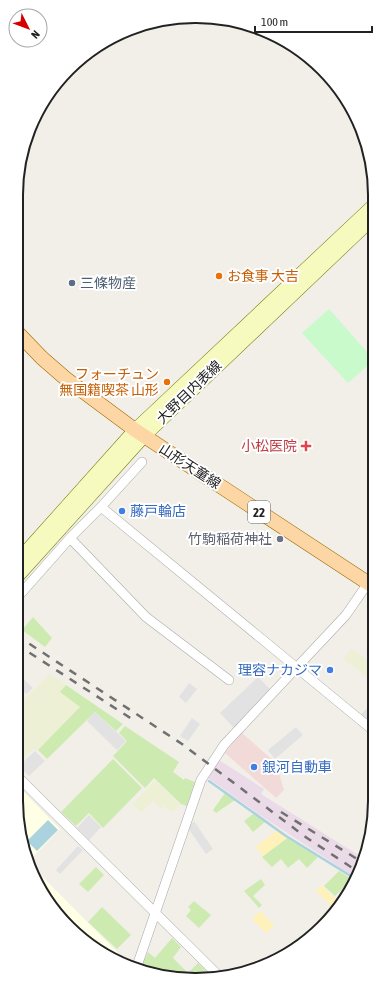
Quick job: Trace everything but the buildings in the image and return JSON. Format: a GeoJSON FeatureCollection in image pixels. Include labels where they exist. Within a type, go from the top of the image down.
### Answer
{"type":"FeatureCollection","features":[{"type":"Feature","properties":{"kind":"main road","name":"大野目内表線"},"geometry":{"type":"LineString","coordinates":[[23,556],[226,343],[368,211]]}},
{"type":"Feature","properties":{"kind":"main road","name":"大野目内表線"},"geometry":{"type":"LineString","coordinates":[[23,570],[140,433],[368,223]]}},
{"type":"Feature","properties":{"kind":"main road","name":"山形天童線"},"geometry":{"type":"LineString","coordinates":[[23,338],[42,358],[65,378],[140,433],[368,583]]}},
{"type":"Feature","properties":{"kind":"street"},"geometry":{"type":"LineString","coordinates":[[23,591],[70,538],[142,462]]}},
{"type":"Feature","properties":{"kind":"street"},"geometry":{"type":"LineString","coordinates":[[101,507],[368,726]]}},
{"type":"Feature","properties":{"kind":"street"},"geometry":{"type":"LineString","coordinates":[[70,538],[146,617],[229,680]]}},
{"type":"Feature","properties":{"kind":"street"},"geometry":{"type":"LineString","coordinates":[[138,963],[201,780],[224,745],[346,615],[368,589]]}},
{"type":"Feature","properties":{"kind":"street"},"geometry":{"type":"LineString","coordinates":[[23,782],[215,972]]}},
{"type":"Feature","properties":{"kind":"shaded area"},"geometry":{"type":"Polygon","coordinates":[[[352,648],[368,661],[368,676],[367,677],[343,659],[352,648]]]}},
{"type":"Feature","properties":{"kind":"shaded area"},"geometry":{"type":"Polygon","coordinates":[[[50,674],[66,685],[61,692],[81,707],[38,750],[33,749],[23,759],[23,700],[50,674]]]}},
{"type":"Feature","properties":{"kind":"shaded area"},"geometry":{"type":"Polygon","coordinates":[[[258,677],[271,690],[235,729],[220,713],[258,677]]]}},
{"type":"Feature","properties":{"kind":"shaded area"},"geometry":{"type":"Polygon","coordinates":[[[23,679],[33,688],[26,694],[23,691],[23,679]]]}},
{"type":"Feature","properties":{"kind":"shaded area"},"geometry":{"type":"Polygon","coordinates":[[[189,683],[197,689],[186,703],[179,697],[189,683]]]}},
{"type":"Feature","properties":{"kind":"shaded area"},"geometry":{"type":"Polygon","coordinates":[[[368,708],[368,720],[361,714],[368,708]]]}},
{"type":"Feature","properties":{"kind":"shaded area"},"geometry":{"type":"Polygon","coordinates":[[[95,712],[126,741],[117,750],[87,721],[95,712]]]}},
{"type":"Feature","properties":{"kind":"shaded area"},"geometry":{"type":"Polygon","coordinates":[[[192,718],[200,724],[188,741],[180,736],[192,718]]]}},
{"type":"Feature","properties":{"kind":"shaded area"},"geometry":{"type":"Polygon","coordinates":[[[296,727],[303,735],[275,759],[268,750],[296,727]]]}},
{"type":"Feature","properties":{"kind":"shaded area"},"geometry":{"type":"Polygon","coordinates":[[[242,733],[276,763],[284,790],[276,798],[225,753],[242,733]]]}},
{"type":"Feature","properties":{"kind":"shaded area"},"geometry":{"type":"Polygon","coordinates":[[[35,751],[45,761],[29,776],[23,770],[23,762],[35,751]]]}},
{"type":"Feature","properties":{"kind":"shaded area"},"geometry":{"type":"Polygon","coordinates":[[[219,760],[264,789],[261,794],[359,856],[351,875],[257,813],[208,778],[219,760]]]}},
{"type":"Feature","properties":{"kind":"shaded area"},"geometry":{"type":"Polygon","coordinates":[[[155,780],[180,804],[172,813],[163,806],[161,809],[153,801],[141,813],[132,804],[155,780]]]}},
{"type":"Feature","properties":{"kind":"shaded area"},"geometry":{"type":"Polygon","coordinates":[[[23,791],[60,829],[32,857],[24,823],[23,791]]]}},
{"type":"Feature","properties":{"kind":"shaded area"},"geometry":{"type":"Polygon","coordinates":[[[89,815],[101,827],[89,840],[77,828],[89,815]]]}},
{"type":"Feature","properties":{"kind":"shaded area"},"geometry":{"type":"Polygon","coordinates":[[[194,821],[213,849],[206,854],[188,828],[194,821]]]}},
{"type":"Feature","properties":{"kind":"shaded area"},"geometry":{"type":"Polygon","coordinates":[[[78,846],[83,850],[60,874],[56,870],[78,846]]]}},
{"type":"Feature","properties":{"kind":"shaded area"},"geometry":{"type":"Polygon","coordinates":[[[39,873],[121,956],[90,937],[66,914],[46,887],[39,873]]]}},
{"type":"Feature","properties":{"kind":"green space"},"geometry":{"type":"Polygon","coordinates":[[[329,309],[368,353],[368,365],[348,383],[302,333],[329,309]]]}},
{"type":"Feature","properties":{"kind":"green space"},"geometry":{"type":"Polygon","coordinates":[[[33,617],[52,638],[45,647],[23,631],[33,617]]]}},
{"type":"Feature","properties":{"kind":"green space"},"geometry":{"type":"Polygon","coordinates":[[[66,685],[123,724],[116,731],[95,712],[47,759],[38,750],[80,707],[60,692],[66,685]]]}},
{"type":"Feature","properties":{"kind":"green space"},"geometry":{"type":"Polygon","coordinates":[[[125,726],[179,762],[173,772],[184,780],[185,778],[195,782],[187,806],[181,804],[154,778],[145,788],[113,756],[127,741],[119,733],[125,726]]]}},
{"type":"Feature","properties":{"kind":"green space"},"geometry":{"type":"Polygon","coordinates":[[[113,759],[142,788],[103,828],[89,813],[76,826],[61,812],[113,759]]]}},
{"type":"Feature","properties":{"kind":"green space"},"geometry":{"type":"Polygon","coordinates":[[[225,793],[235,800],[216,813],[213,810],[225,793]]]}},
{"type":"Feature","properties":{"kind":"green space"},"geometry":{"type":"Polygon","coordinates":[[[253,814],[265,822],[253,832],[244,821],[253,814]]]}},
{"type":"Feature","properties":{"kind":"green space"},"geometry":{"type":"Polygon","coordinates":[[[287,838],[318,857],[307,868],[299,859],[288,868],[281,859],[272,867],[262,857],[287,838]]]}},
{"type":"Feature","properties":{"kind":"green space"},"geometry":{"type":"Polygon","coordinates":[[[96,867],[104,875],[88,892],[79,884],[96,867]]]}},
{"type":"Feature","properties":{"kind":"green space"},"geometry":{"type":"Polygon","coordinates":[[[339,871],[350,878],[346,885],[335,896],[324,886],[339,871]]]}},
{"type":"Feature","properties":{"kind":"green space"},"geometry":{"type":"Polygon","coordinates":[[[261,879],[265,885],[253,896],[262,905],[259,908],[244,891],[261,879]]]}},
{"type":"Feature","properties":{"kind":"green space"},"geometry":{"type":"Polygon","coordinates":[[[194,901],[211,915],[199,928],[186,916],[191,910],[188,907],[194,901]]]}},
{"type":"Feature","properties":{"kind":"green space"},"geometry":{"type":"Polygon","coordinates":[[[102,907],[131,935],[117,949],[88,922],[102,907]]]}},
{"type":"Feature","properties":{"kind":"green space"},"geometry":{"type":"Polygon","coordinates":[[[172,938],[181,947],[173,958],[188,973],[173,972],[143,965],[148,952],[155,958],[172,938]]]}},
{"type":"Feature","properties":{"kind":"green space"},"geometry":{"type":"Polygon","coordinates":[[[198,963],[208,973],[188,973],[198,963]]]}},
{"type":"Feature","properties":{"kind":"sand"},"geometry":{"type":"Polygon","coordinates":[[[277,830],[287,838],[263,856],[256,847],[277,830]]]}},
{"type":"Feature","properties":{"kind":"sand"},"geometry":{"type":"Polygon","coordinates":[[[321,885],[336,900],[332,906],[316,891],[321,885]]]}},
{"type":"Feature","properties":{"kind":"sand"},"geometry":{"type":"Polygon","coordinates":[[[260,911],[274,925],[266,933],[252,919],[260,911]]]}},
{"type":"Feature","properties":{"kind":"water"},"geometry":{"type":"Polygon","coordinates":[[[48,820],[58,830],[37,851],[28,840],[48,820]]]}},
{"type":"Feature","properties":{"kind":"waterway"},"geometry":{"type":"LineString","coordinates":[[209,781],[286,836],[351,876]]}},
{"type":"Feature","properties":{"kind":"railway"},"geometry":{"type":"LineString","coordinates":[[23,640],[182,744],[307,838],[354,869]]}},
{"type":"Feature","properties":{"kind":"railway"},"geometry":{"type":"LineString","coordinates":[[23,649],[135,721]]}},
{"type":"Feature","properties":{"kind":"railway"},"geometry":{"type":"LineString","coordinates":[[281,812],[358,859]]}},
{"type":"Feature","properties":{"kind":"place","name":"お食事 大吉"},"geometry":{"type":"Point","coordinates":[219,276]}},
{"type":"Feature","properties":{"kind":"place","name":"三條物産"},"geometry":{"type":"Point","coordinates":[72,283]}},
{"type":"Feature","properties":{"kind":"place","name":"フォーチュン 無国籍喫茶 山形"},"geometry":{"type":"Point","coordinates":[167,382]}},
{"type":"Feature","properties":{"kind":"place","name":"小松医院"},"geometry":{"type":"Point","coordinates":[306,446]}},
{"type":"Feature","properties":{"kind":"place","name":"藤戸輪店"},"geometry":{"type":"Point","coordinates":[122,511]}},
{"type":"Feature","properties":{"kind":"place","name":"竹駒稲荷神社"},"geometry":{"type":"Point","coordinates":[280,539]}},
{"type":"Feature","properties":{"kind":"place","name":"理容ナカジマ"},"geometry":{"type":"Point","coordinates":[330,670]}},
{"type":"Feature","properties":{"kind":"place","name":"銀河自動車"},"geometry":{"type":"Point","coordinates":[254,767]}}]}
